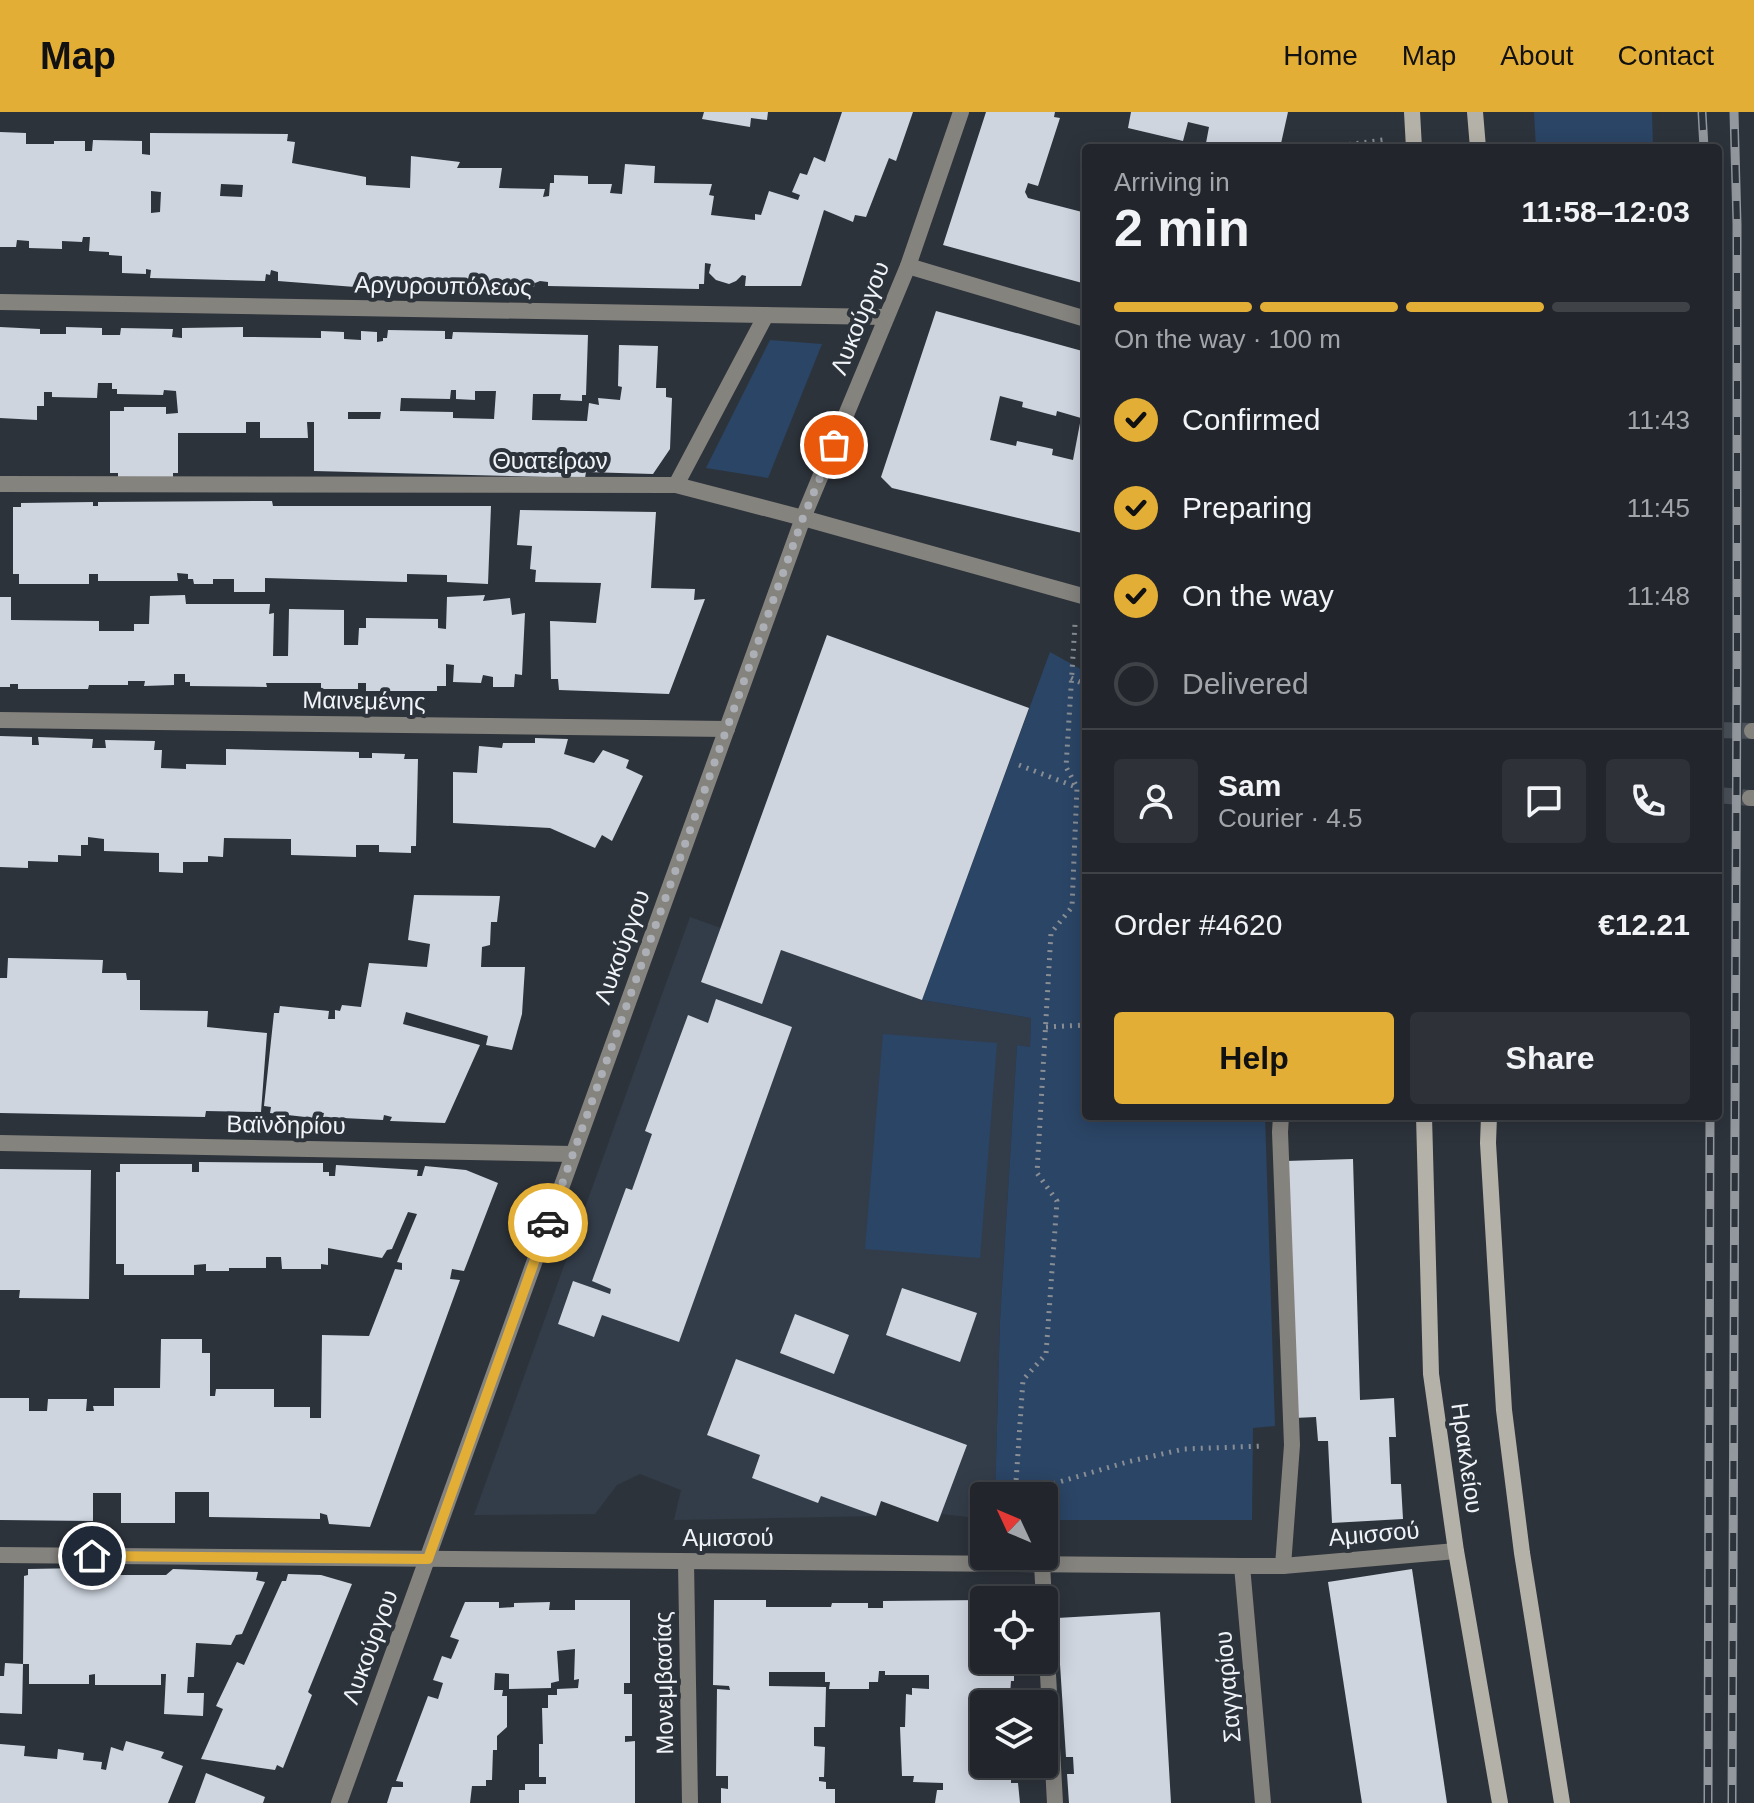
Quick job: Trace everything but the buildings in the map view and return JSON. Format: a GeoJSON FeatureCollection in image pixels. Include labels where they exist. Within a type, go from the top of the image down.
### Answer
{"type":"FeatureCollection","features":[{"type":"Feature","properties":{"kind":"main road"},"geometry":{"type":"LineString","coordinates":[[1412,112],[1414,142]]}},
{"type":"Feature","properties":{"kind":"main road"},"geometry":{"type":"LineString","coordinates":[[1475,112],[1478,144]]}},
{"type":"Feature","properties":{"kind":"main road","name":"Ηρακλείου"},"geometry":{"type":"LineString","coordinates":[[1424,1120],[1431,1374],[1456,1551],[1500,1803]]}},
{"type":"Feature","properties":{"kind":"main road","name":"Ηρακλείου"},"geometry":{"type":"LineString","coordinates":[[1489,1120],[1504,1410],[1522,1553],[1562,1803]]}},
{"type":"Feature","properties":{"kind":"street","name":"Λυκούργου"},"geometry":{"type":"LineString","coordinates":[[339,1803],[803,518],[908,266],[961,112]]}},
{"type":"Feature","properties":{"kind":"street"},"geometry":{"type":"LineString","coordinates":[[908,266],[1082,318]]}},
{"type":"Feature","properties":{"kind":"street","name":"Αργυρουπόλεως"},"geometry":{"type":"LineString","coordinates":[[0,302],[886,317]]}},
{"type":"Feature","properties":{"kind":"street"},"geometry":{"type":"LineString","coordinates":[[676,485],[766,315]]}},
{"type":"Feature","properties":{"kind":"street","name":"Θυατείρων"},"geometry":{"type":"LineString","coordinates":[[0,484],[676,485],[1081,595]]}},
{"type":"Feature","properties":{"kind":"street","name":"Μαινεμένης"},"geometry":{"type":"LineString","coordinates":[[0,720],[727,729]]}},
{"type":"Feature","properties":{"kind":"street"},"geometry":{"type":"LineString","coordinates":[[1281,1120],[1292,1445],[1283,1566]]}},
{"type":"Feature","properties":{"kind":"street","name":"Βαϊνδηρίου"},"geometry":{"type":"LineString","coordinates":[[0,1143],[572,1154]]}},
{"type":"Feature","properties":{"kind":"street","name":"Αμισσού"},"geometry":{"type":"LineString","coordinates":[[1058,1564],[1283,1566],[1456,1551]]}},
{"type":"Feature","properties":{"kind":"street","name":"Αμισσού"},"geometry":{"type":"LineString","coordinates":[[0,1555],[970,1564]]}},
{"type":"Feature","properties":{"kind":"street","name":"Μονεμβασίας"},"geometry":{"type":"LineString","coordinates":[[686,1562],[690,1803]]}},
{"type":"Feature","properties":{"kind":"street","name":"Σαγγαρίου"},"geometry":{"type":"LineString","coordinates":[[1242,1566],[1263,1803]]}},
{"type":"Feature","properties":{"kind":"street"},"geometry":{"type":"LineString","coordinates":[[1042,1570],[1055,1803]]}},
{"type":"Feature","properties":{"kind":"path"},"geometry":{"type":"LineString","coordinates":[[1368,144],[1414,142]]}},
{"type":"Feature","properties":{"kind":"path"},"geometry":{"type":"LineString","coordinates":[[1016,1482],[1023,1380],[1046,1354],[1057,1201],[1037,1173],[1051,933],[1072,907],[1077,787],[1066,767],[1071,678],[1081,595]]}},
{"type":"Feature","properties":{"kind":"path"},"geometry":{"type":"LineString","coordinates":[[1071,678],[1082,683]]}},
{"type":"Feature","properties":{"kind":"path"},"geometry":{"type":"LineString","coordinates":[[1019,765],[1077,787]]}},
{"type":"Feature","properties":{"kind":"path"},"geometry":{"type":"LineString","coordinates":[[1046,1027],[1082,1025]]}},
{"type":"Feature","properties":{"kind":"path"},"geometry":{"type":"LineString","coordinates":[[1058,1482],[1184,1449],[1292,1445]]}},
{"type":"Feature","properties":{"kind":"shaded area"},"geometry":{"type":"Polygon","coordinates":[[[1534,112],[1652,112],[1653,144],[1536,144],[1534,112]]]}},
{"type":"Feature","properties":{"kind":"shaded area"},"geometry":{"type":"Polygon","coordinates":[[[770,340],[822,344],[768,478],[706,468],[770,340]]]}},
{"type":"Feature","properties":{"kind":"shaded area"},"geometry":{"type":"Polygon","coordinates":[[[1050,652],[1082,670],[1082,1120],[1265,1120],[1275,1426],[1253,1428],[1252,1520],[1058,1520],[1058,1482],[995,1482],[1000,1321],[1017,1045],[1030,1047],[1031,1018],[922,1000],[1050,652]]]}},
{"type":"Feature","properties":{"kind":"shaded area"},"geometry":{"type":"Polygon","coordinates":[[[690,917],[922,1000],[1031,1018],[1030,1047],[1017,1045],[1000,1321],[995,1482],[970,1482],[970,1517],[942,1514],[938,1522],[882,1501],[876,1516],[674,1520],[681,1490],[640,1474],[617,1485],[595,1514],[474,1515],[690,917]]]}},
{"type":"Feature","properties":{"kind":"shaded area"},"geometry":{"type":"Polygon","coordinates":[[[883,1034],[997,1043],[980,1258],[865,1249],[883,1034]]]}},
{"type":"Feature","properties":{"kind":"tunnel"},"geometry":{"type":"LineString","coordinates":[[1722,730],[1752,731]]}},
{"type":"Feature","properties":{"kind":"tunnel"},"geometry":{"type":"LineString","coordinates":[[1722,795],[1750,798]]}},
{"type":"Feature","properties":{"kind":"railway"},"geometry":{"type":"LineString","coordinates":[[1702,112],[1704,144]]}},
{"type":"Feature","properties":{"kind":"railway"},"geometry":{"type":"LineString","coordinates":[[1732,1803],[1737,664],[1734,112]]}},
{"type":"Feature","properties":{"kind":"railway"},"geometry":{"type":"LineString","coordinates":[[1708,1803],[1710,1120]]}},
{"type":"Feature","properties":{"kind":"way so far"},"geometry":{"type":"LineString","coordinates":[[548,1223],[803,518],[834,445]]}},
{"type":"Feature","properties":{"kind":"route"},"geometry":{"type":"LineString","coordinates":[[92,1556],[428,1559],[548,1223]]}}]}
